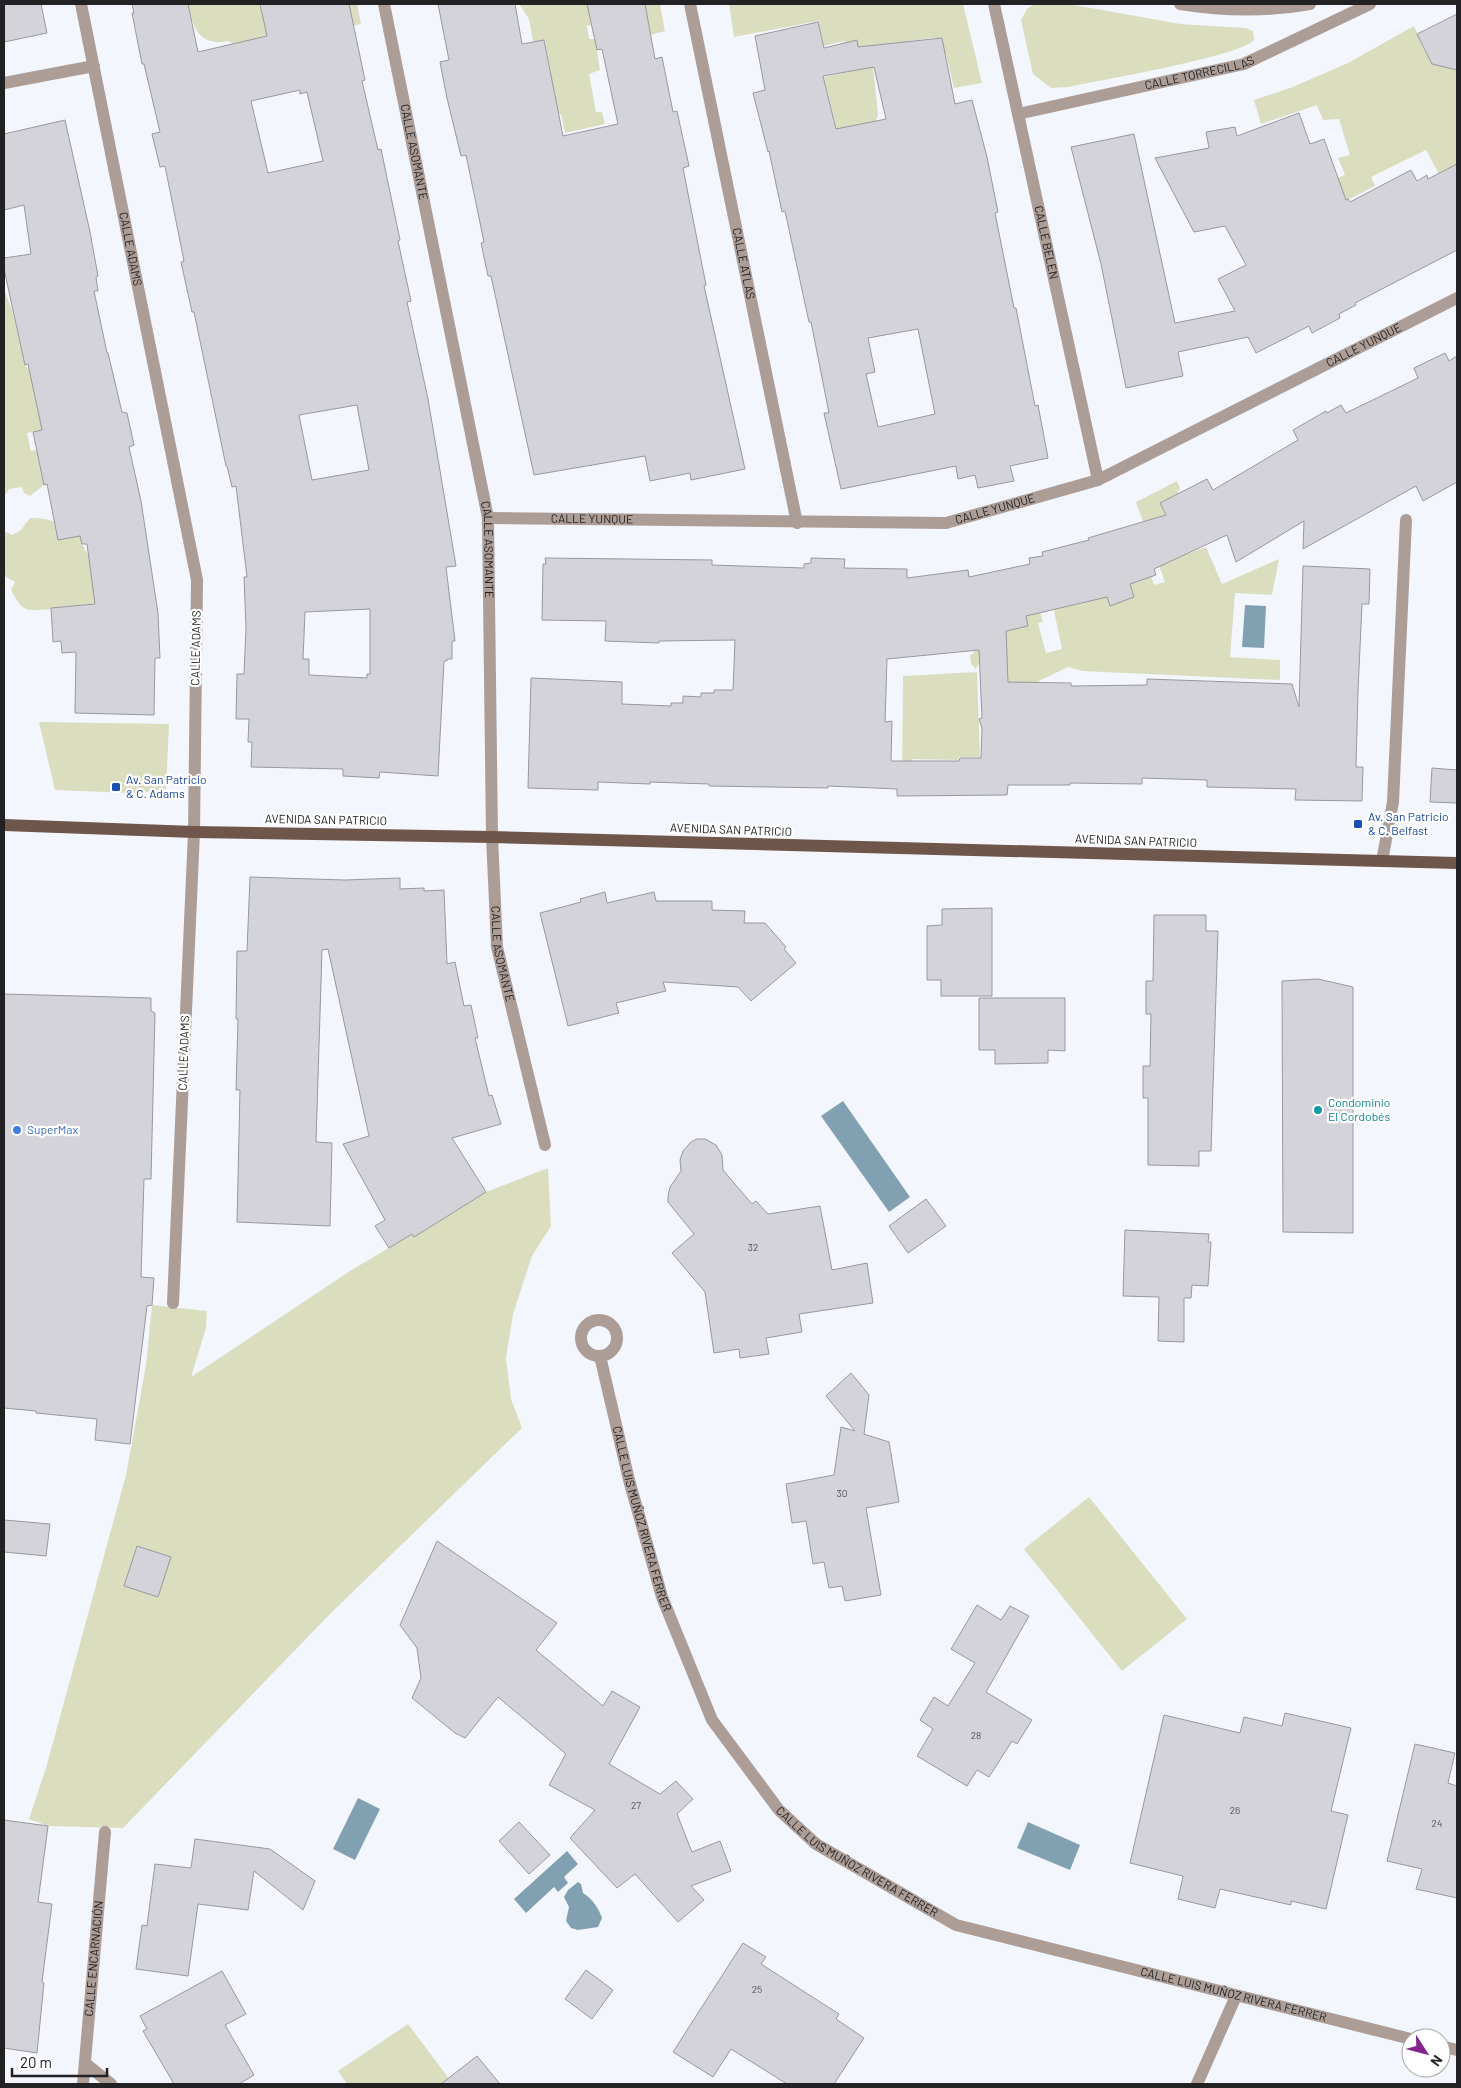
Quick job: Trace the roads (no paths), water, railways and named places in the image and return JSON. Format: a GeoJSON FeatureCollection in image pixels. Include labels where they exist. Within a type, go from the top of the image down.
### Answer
{"type":"FeatureCollection","features":[{"type":"Feature","properties":{"kind":"main road","name":"AVENIDA SAN PATRICIO"},"geometry":{"type":"LineString","coordinates":[[4,826],[1457,863]]}},
{"type":"Feature","properties":{"kind":"street","name":"CALLE ADAMS"},"geometry":{"type":"LineString","coordinates":[[81,4],[197,580],[194,832],[173,1303]]}},
{"type":"Feature","properties":{"kind":"street","name":"CALLE ASOMANTE"},"geometry":{"type":"LineString","coordinates":[[384,4],[488,518],[492,837],[497,947],[533,1103],[545,1145]]}},
{"type":"Feature","properties":{"kind":"street","name":"CALLE ATLAS"},"geometry":{"type":"LineString","coordinates":[[690,4],[797,523]]}},
{"type":"Feature","properties":{"kind":"street","name":"CALLE BELEN"},"geometry":{"type":"LineString","coordinates":[[994,4],[1098,480]]}},
{"type":"Feature","properties":{"kind":"street"},"geometry":{"type":"LineString","coordinates":[[1180,4],[1234,10],[1277,10],[1310,4]]}},
{"type":"Feature","properties":{"kind":"street","name":"CALLE TORRECILLAS"},"geometry":{"type":"LineString","coordinates":[[1018,114],[1244,64],[1370,4]]}},
{"type":"Feature","properties":{"kind":"street"},"geometry":{"type":"LineString","coordinates":[[4,83],[94,66]]}},
{"type":"Feature","properties":{"kind":"street","name":"CALLE YUNQUE"},"geometry":{"type":"LineString","coordinates":[[488,518],[797,523],[946,523],[1098,480],[1457,298]]}},
{"type":"Feature","properties":{"kind":"street"},"geometry":{"type":"LineString","coordinates":[[1382,861],[1393,802],[1406,520]]}},
{"type":"Feature","properties":{"kind":"street","name":"CALLE LUIS MUÑOZ RIVERA FERRER"},"geometry":{"type":"LineString","coordinates":[[600,1356],[629,1480],[662,1597],[712,1720],[779,1810],[816,1844],[956,1925],[1401,2037]]}},
{"type":"Feature","properties":{"kind":"street","name":"CALLE ENCARNACIÓN"},"geometry":{"type":"LineString","coordinates":[[83,2084],[106,1832]]}},
{"type":"Feature","properties":{"kind":"street"},"geometry":{"type":"LineString","coordinates":[[1197,2084],[1236,1996]]}},
{"type":"Feature","properties":{"kind":"street"},"geometry":{"type":"LineString","coordinates":[[86,2064],[111,2084]]}},
{"type":"Feature","properties":{"kind":"water"},"geometry":{"type":"Polygon","coordinates":[[[1245,605],[1266,606],[1264,648],[1242,647],[1245,605]]]}},
{"type":"Feature","properties":{"kind":"water"},"geometry":{"type":"Polygon","coordinates":[[[843,1101],[910,1197],[889,1212],[821,1116],[843,1101]]]}},
{"type":"Feature","properties":{"kind":"water"},"geometry":{"type":"Polygon","coordinates":[[[358,1798],[380,1809],[355,1860],[333,1849],[358,1798]]]}},
{"type":"Feature","properties":{"kind":"water"},"geometry":{"type":"Polygon","coordinates":[[[1028,1822],[1080,1845],[1070,1870],[1017,1848],[1028,1822]]]}},
{"type":"Feature","properties":{"kind":"water"},"geometry":{"type":"Polygon","coordinates":[[[567,1851],[578,1864],[564,1877],[568,1883],[558,1892],[554,1887],[526,1913],[514,1899],[567,1851]]]}},
{"type":"Feature","properties":{"kind":"water"},"geometry":{"type":"Polygon","coordinates":[[[578,1882],[581,1884],[583,1893],[597,1907],[601,1915],[602,1918],[598,1927],[578,1930],[571,1928],[566,1921],[569,1907],[564,1897],[568,1890],[578,1882]]]}},
{"type":"Feature","properties":{"kind":"place","name":"Av. San Patricio & C. Adams"},"geometry":{"type":"Point","coordinates":[116,787]}},
{"type":"Feature","properties":{"kind":"place","name":"Av. San Patricio & C. Belfast"},"geometry":{"type":"Point","coordinates":[1358,824]}},
{"type":"Feature","properties":{"kind":"place","name":"Condominio El Cordobés"},"geometry":{"type":"Point","coordinates":[1318,1110]}},
{"type":"Feature","properties":{"kind":"place","name":"SuperMax"},"geometry":{"type":"Point","coordinates":[17,1130]}}]}
